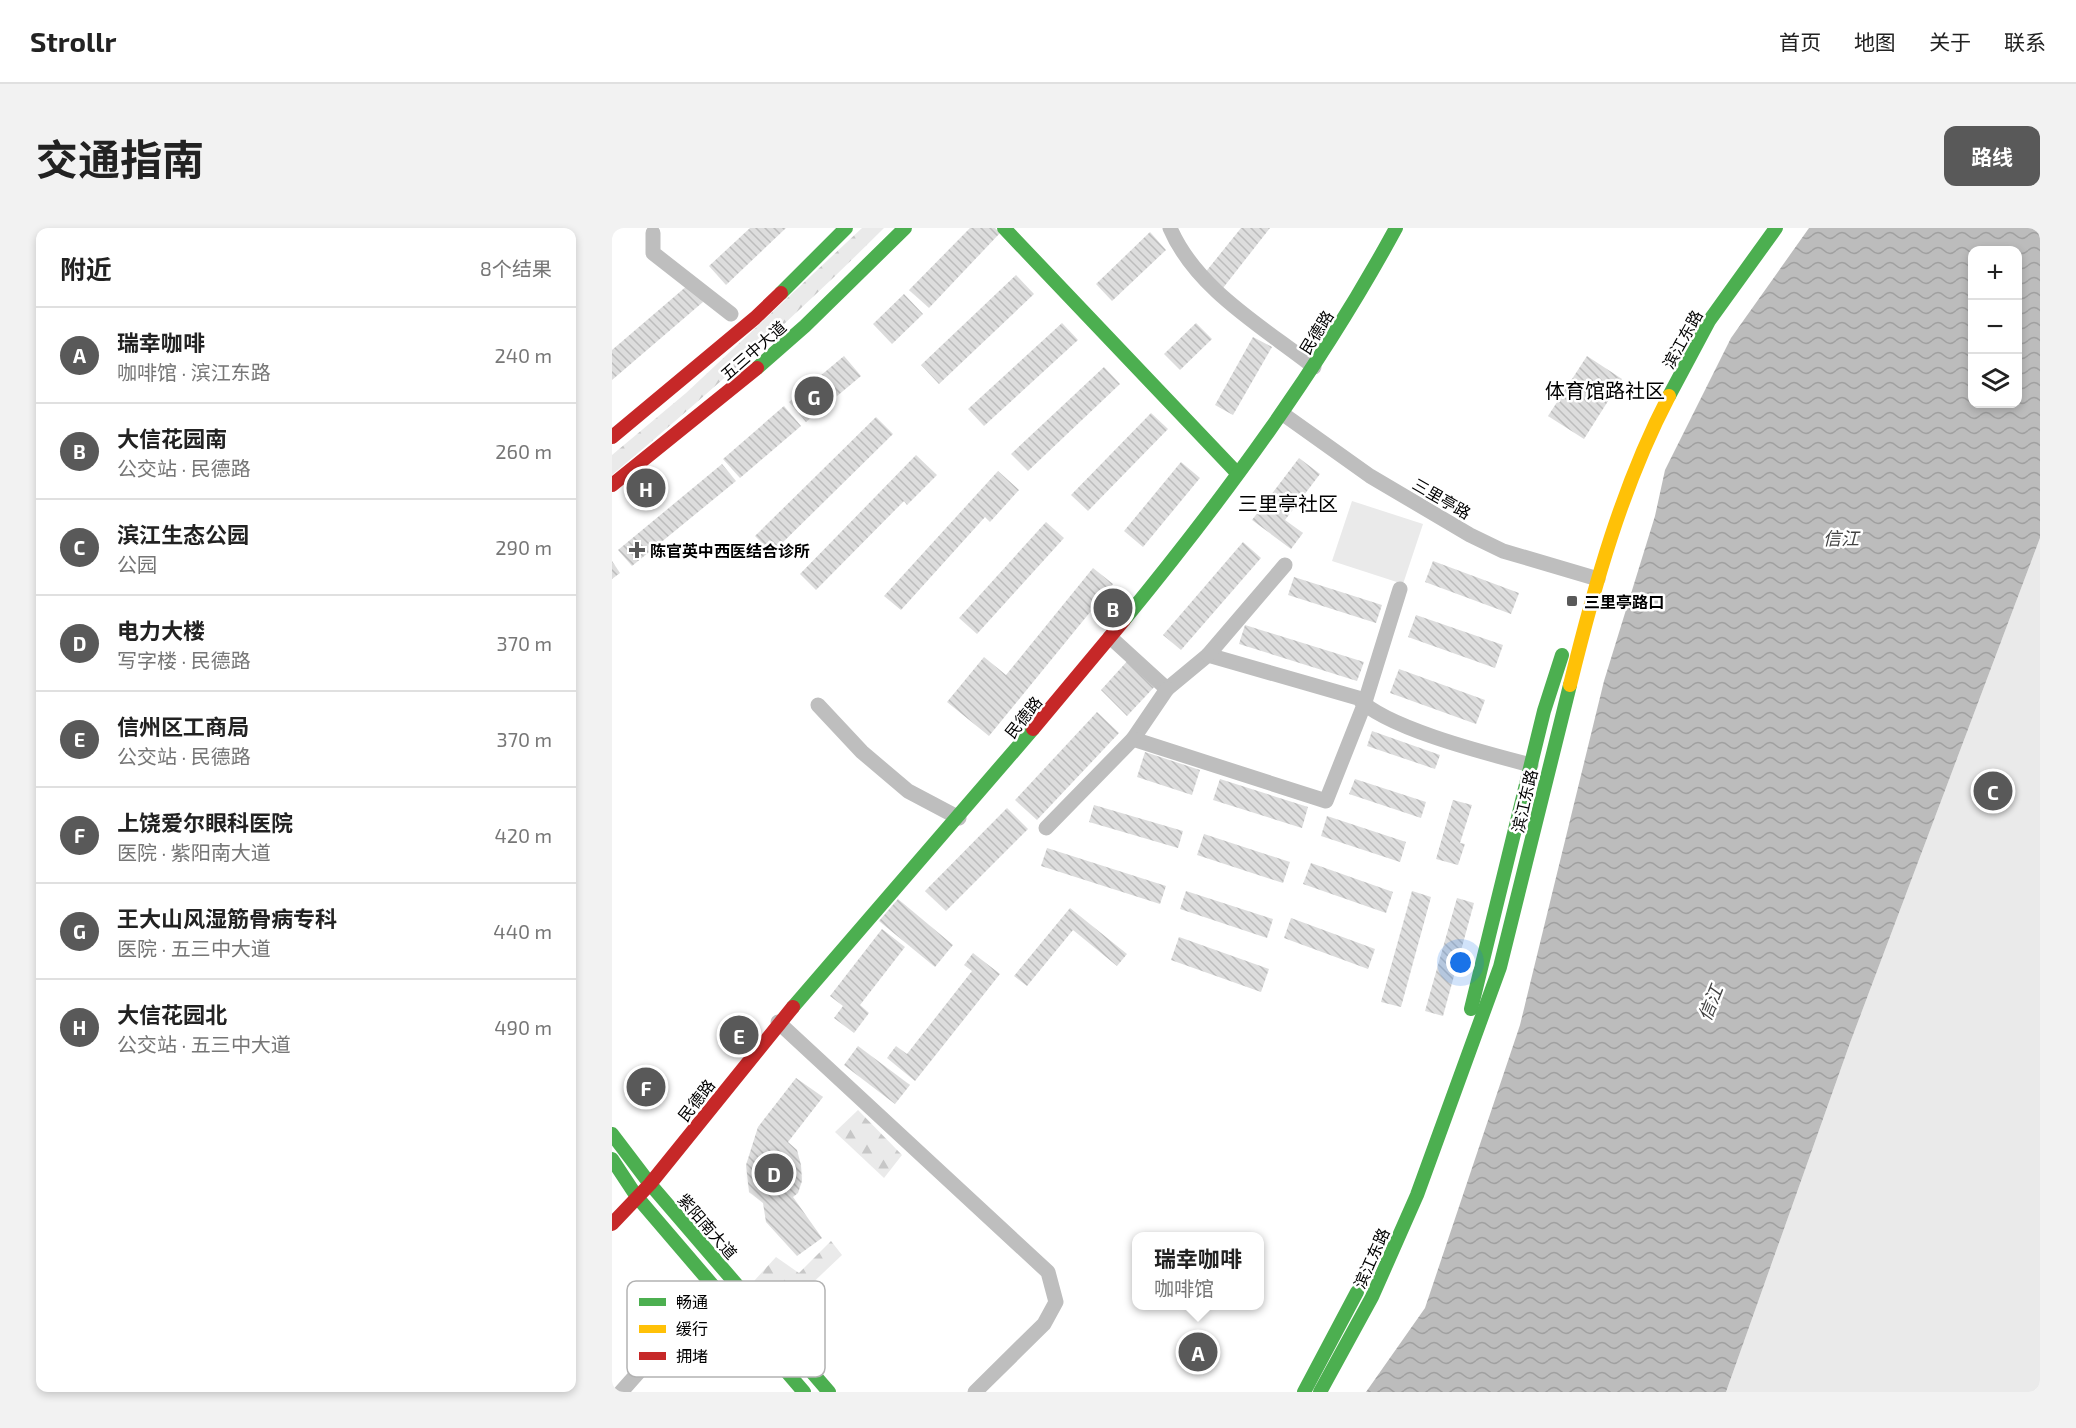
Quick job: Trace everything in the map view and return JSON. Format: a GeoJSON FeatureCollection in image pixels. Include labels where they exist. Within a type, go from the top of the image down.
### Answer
{"type":"FeatureCollection","features":[{"type":"Feature","properties":{"kind":"main road","name":"五三中大道"},"geometry":{"type":"LineString","coordinates":[[612,437],[755,318],[846,228]]}},
{"type":"Feature","properties":{"kind":"main road","name":"五三中大道"},"geometry":{"type":"LineString","coordinates":[[612,486],[718,401],[805,326],[905,228]]}},
{"type":"Feature","properties":{"kind":"main road"},"geometry":{"type":"LineString","coordinates":[[1004,228],[1237,472]]}},
{"type":"Feature","properties":{"kind":"main road","name":"民德路"},"geometry":{"type":"LineString","coordinates":[[612,1224],[650,1184],[778,1022],[959,818],[1110,637],[1283,414],[1314,367],[1396,228]]}},
{"type":"Feature","properties":{"kind":"main road","name":"滨江东路"},"geometry":{"type":"LineString","coordinates":[[1320,1392],[1372,1297],[1417,1195],[1496,978],[1619,476],[1652,400],[1717,288],[1758,228]]}},
{"type":"Feature","properties":{"kind":"main road","name":"滨江东路"},"geometry":{"type":"LineString","coordinates":[[1408,1177],[1468,1024],[1544,711],[1593,577],[1664,406],[1709,321],[1776,228]]}},
{"type":"Feature","properties":{"kind":"main road","name":"紫阳南大道"},"geometry":{"type":"LineString","coordinates":[[612,1134],[650,1184],[733,1281]]}},
{"type":"Feature","properties":{"kind":"main road"},"geometry":{"type":"LineString","coordinates":[[612,1159],[637,1197],[709,1281]]}},
{"type":"Feature","properties":{"kind":"main road","name":"滨江东路"},"geometry":{"type":"LineString","coordinates":[[1304,1392],[1362,1282]]}},
{"type":"Feature","properties":{"kind":"main road"},"geometry":{"type":"LineString","coordinates":[[791,1377],[804,1392]]}},
{"type":"Feature","properties":{"kind":"main road","name":"紫阳南大道"},"geometry":{"type":"LineString","coordinates":[[816,1377],[829,1392]]}},
{"type":"Feature","properties":{"kind":"street"},"geometry":{"type":"LineString","coordinates":[[1170,228],[1182,254],[1203,280],[1314,367]]}},
{"type":"Feature","properties":{"kind":"street"},"geometry":{"type":"LineString","coordinates":[[653,233],[653,253],[731,314]]}},
{"type":"Feature","properties":{"kind":"street","name":"三里亭路"},"geometry":{"type":"LineString","coordinates":[[1283,414],[1370,476],[1470,535],[1503,551],[1593,577]]}},
{"type":"Feature","properties":{"kind":"street"},"geometry":{"type":"LineString","coordinates":[[1046,828],[1133,739],[1167,689],[1209,655],[1285,565]]}},
{"type":"Feature","properties":{"kind":"street"},"geometry":{"type":"LineString","coordinates":[[1133,739],[1326,801],[1364,705],[1400,589]]}},
{"type":"Feature","properties":{"kind":"street"},"geometry":{"type":"LineString","coordinates":[[1110,637],[1167,689]]}},
{"type":"Feature","properties":{"kind":"street"},"geometry":{"type":"LineString","coordinates":[[1209,655],[1358,698],[1364,705],[1411,727],[1486,753],[1531,765]]}},
{"type":"Feature","properties":{"kind":"street"},"geometry":{"type":"LineString","coordinates":[[819,705],[862,752],[908,792],[959,818]]}},
{"type":"Feature","properties":{"kind":"street"},"geometry":{"type":"LineString","coordinates":[[778,1022],[1048,1272],[1056,1302],[1044,1324],[975,1392]]}},
{"type":"Feature","properties":{"kind":"street"},"geometry":{"type":"LineString","coordinates":[[621,1392],[634,1377]]}},
{"type":"Feature","properties":{"kind":"green space"},"geometry":{"type":"Polygon","coordinates":[[[862,228],[884,228],[751,354],[612,475],[612,455],[686,393],[862,228]]]}},
{"type":"Feature","properties":{"kind":"green space"},"geometry":{"type":"Polygon","coordinates":[[[1352,501],[1423,524],[1403,584],[1332,561],[1352,501]]]}},
{"type":"Feature","properties":{"kind":"green space"},"geometry":{"type":"Polygon","coordinates":[[[2040,538],[2040,1392],[1726,1392],[1850,1043],[2040,538]]]}},
{"type":"Feature","properties":{"kind":"green space"},"geometry":{"type":"Polygon","coordinates":[[[858,1110],[902,1155],[884,1178],[835,1132],[858,1110]]]}},
{"type":"Feature","properties":{"kind":"green space"},"geometry":{"type":"Polygon","coordinates":[[[831,1241],[842,1255],[815,1281],[754,1281],[776,1257],[799,1273],[831,1241]]]}},
{"type":"Feature","properties":{"kind":"water","name":"信江"},"geometry":{"type":"Polygon","coordinates":[[[1809,228],[2040,228],[2040,538],[1850,1043],[1726,1392],[1366,1392],[1425,1308],[1520,1025],[1604,681],[1655,516],[1665,470],[1731,338],[1809,228]]]}},
{"type":"Feature","properties":{"kind":"building"},"geometry":{"type":"Polygon","coordinates":[[[750,228],[786,228],[726,285],[709,266],[750,228]]]}},
{"type":"Feature","properties":{"kind":"building"},"geometry":{"type":"Polygon","coordinates":[[[970,228],[995,228],[1000,233],[929,308],[909,290],[970,228]]]}},
{"type":"Feature","properties":{"kind":"building"},"geometry":{"type":"Polygon","coordinates":[[[1241,228],[1270,228],[1223,288],[1204,274],[1241,228]]]}},
{"type":"Feature","properties":{"kind":"building"},"geometry":{"type":"Polygon","coordinates":[[[1150,232],[1166,250],[1112,301],[1096,284],[1150,232]]]}},
{"type":"Feature","properties":{"kind":"building"},"geometry":{"type":"Polygon","coordinates":[[[1016,275],[1034,294],[939,384],[921,365],[1016,275]]]}},
{"type":"Feature","properties":{"kind":"building"},"geometry":{"type":"Polygon","coordinates":[[[688,285],[703,302],[612,380],[612,350],[688,285]]]}},
{"type":"Feature","properties":{"kind":"building"},"geometry":{"type":"Polygon","coordinates":[[[904,294],[923,314],[892,344],[873,324],[904,294]]]}},
{"type":"Feature","properties":{"kind":"building"},"geometry":{"type":"Polygon","coordinates":[[[1062,323],[1078,340],[984,426],[968,409],[1062,323]]]}},
{"type":"Feature","properties":{"kind":"building"},"geometry":{"type":"Polygon","coordinates":[[[1196,323],[1212,339],[1180,370],[1164,354],[1196,323]]]}},
{"type":"Feature","properties":{"kind":"building"},"geometry":{"type":"Polygon","coordinates":[[[1253,337],[1272,347],[1233,415],[1215,405],[1253,337]]]}},
{"type":"Feature","properties":{"kind":"building"},"geometry":{"type":"Polygon","coordinates":[[[844,356],[861,376],[806,422],[789,402],[844,356]]]}},
{"type":"Feature","properties":{"kind":"building"},"geometry":{"type":"Polygon","coordinates":[[[1587,356],[1622,379],[1584,439],[1548,416],[1587,356]]]}},
{"type":"Feature","properties":{"kind":"building"},"geometry":{"type":"Polygon","coordinates":[[[1104,367],[1120,384],[1028,471],[1011,454],[1104,367]]]}},
{"type":"Feature","properties":{"kind":"building"},"geometry":{"type":"Polygon","coordinates":[[[784,406],[801,426],[740,478],[723,459],[784,406]]]}},
{"type":"Feature","properties":{"kind":"building"},"geometry":{"type":"Polygon","coordinates":[[[1151,413],[1168,429],[1088,511],[1071,495],[1151,413]]]}},
{"type":"Feature","properties":{"kind":"building"},"geometry":{"type":"Polygon","coordinates":[[[876,417],[893,434],[772,553],[755,536],[876,417]]]}},
{"type":"Feature","properties":{"kind":"building"},"geometry":{"type":"Polygon","coordinates":[[[916,455],[937,475],[907,505],[904,501],[816,590],[800,574],[916,455]]]}},
{"type":"Feature","properties":{"kind":"building"},"geometry":{"type":"Polygon","coordinates":[[[1299,458],[1320,474],[1285,520],[1303,533],[1291,549],[1252,520],[1299,458]]]}},
{"type":"Feature","properties":{"kind":"building"},"geometry":{"type":"Polygon","coordinates":[[[1181,462],[1200,478],[1143,547],[1124,531],[1181,462]]]}},
{"type":"Feature","properties":{"kind":"building"},"geometry":{"type":"Polygon","coordinates":[[[722,464],[736,481],[632,566],[618,550],[722,464]]]}},
{"type":"Feature","properties":{"kind":"building"},"geometry":{"type":"Polygon","coordinates":[[[998,471],[1019,490],[990,522],[985,517],[901,610],[884,596],[998,471]]]}},
{"type":"Feature","properties":{"kind":"building"},"geometry":{"type":"Polygon","coordinates":[[[1046,522],[1064,538],[977,634],[959,618],[1046,522]]]}},
{"type":"Feature","properties":{"kind":"building"},"geometry":{"type":"Polygon","coordinates":[[[1243,542],[1261,558],[1181,650],[1163,635],[1243,542]]]}},
{"type":"Feature","properties":{"kind":"building"},"geometry":{"type":"Polygon","coordinates":[[[612,561],[620,573],[612,579],[612,561]]]}},
{"type":"Feature","properties":{"kind":"building"},"geometry":{"type":"Polygon","coordinates":[[[1433,561],[1519,593],[1511,614],[1425,582],[1433,561]]]}},
{"type":"Feature","properties":{"kind":"building"},"geometry":{"type":"Polygon","coordinates":[[[1093,568],[1113,584],[989,736],[947,702],[984,657],[1006,675],[1093,568]]]}},
{"type":"Feature","properties":{"kind":"building"},"geometry":{"type":"Polygon","coordinates":[[[1294,577],[1382,605],[1376,623],[1288,595],[1294,577]]]}},
{"type":"Feature","properties":{"kind":"building"},"geometry":{"type":"Polygon","coordinates":[[[1416,615],[1503,645],[1495,668],[1408,637],[1416,615]]]}},
{"type":"Feature","properties":{"kind":"building"},"geometry":{"type":"Polygon","coordinates":[[[1245,625],[1364,662],[1357,681],[1239,644],[1245,625]]]}},
{"type":"Feature","properties":{"kind":"building"},"geometry":{"type":"Polygon","coordinates":[[[1130,658],[1158,683],[1127,716],[1101,690],[1130,658]]]}},
{"type":"Feature","properties":{"kind":"building"},"geometry":{"type":"Polygon","coordinates":[[[1399,669],[1485,700],[1476,724],[1390,693],[1399,669]]]}},
{"type":"Feature","properties":{"kind":"building"},"geometry":{"type":"Polygon","coordinates":[[[1097,712],[1119,733],[1037,820],[1015,800],[1097,712]]]}},
{"type":"Feature","properties":{"kind":"building"},"geometry":{"type":"Polygon","coordinates":[[[1372,731],[1440,755],[1435,769],[1367,746],[1372,731]]]}},
{"type":"Feature","properties":{"kind":"building"},"geometry":{"type":"Polygon","coordinates":[[[1145,752],[1200,770],[1192,795],[1137,777],[1145,752]]]}},
{"type":"Feature","properties":{"kind":"building"},"geometry":{"type":"Polygon","coordinates":[[[1220,779],[1308,807],[1302,828],[1213,800],[1220,779]]]}},
{"type":"Feature","properties":{"kind":"building"},"geometry":{"type":"Polygon","coordinates":[[[1355,779],[1426,802],[1421,818],[1349,794],[1355,779]]]}},
{"type":"Feature","properties":{"kind":"building"},"geometry":{"type":"Polygon","coordinates":[[[1453,800],[1472,805],[1460,843],[1465,844],[1458,865],[1436,859],[1453,800]]]}},
{"type":"Feature","properties":{"kind":"building"},"geometry":{"type":"Polygon","coordinates":[[[1094,805],[1183,831],[1178,848],[1089,822],[1094,805]]]}},
{"type":"Feature","properties":{"kind":"building"},"geometry":{"type":"Polygon","coordinates":[[[1007,808],[1028,829],[946,911],[925,891],[1007,808]]]}},
{"type":"Feature","properties":{"kind":"building"},"geometry":{"type":"Polygon","coordinates":[[[1327,816],[1406,842],[1400,862],[1321,836],[1327,816]]]}},
{"type":"Feature","properties":{"kind":"building"},"geometry":{"type":"Polygon","coordinates":[[[1204,834],[1290,862],[1283,883],[1197,855],[1204,834]]]}},
{"type":"Feature","properties":{"kind":"building"},"geometry":{"type":"Polygon","coordinates":[[[1047,848],[1166,886],[1160,904],[1041,866],[1047,848]]]}},
{"type":"Feature","properties":{"kind":"building"},"geometry":{"type":"Polygon","coordinates":[[[1311,863],[1393,892],[1386,913],[1303,884],[1311,863]]]}},
{"type":"Feature","properties":{"kind":"building"},"geometry":{"type":"Polygon","coordinates":[[[1186,891],[1273,919],[1267,938],[1180,909],[1186,891]]]}},
{"type":"Feature","properties":{"kind":"building"},"geometry":{"type":"Polygon","coordinates":[[[1412,891],[1431,897],[1401,1007],[1381,1002],[1412,891]]]}},
{"type":"Feature","properties":{"kind":"building"},"geometry":{"type":"Polygon","coordinates":[[[1457,898],[1474,903],[1443,1016],[1425,1011],[1457,898]]]}},
{"type":"Feature","properties":{"kind":"building"},"geometry":{"type":"Polygon","coordinates":[[[898,899],[953,945],[935,967],[879,921],[898,899]]]}},
{"type":"Feature","properties":{"kind":"building"},"geometry":{"type":"Polygon","coordinates":[[[1070,908],[1127,954],[1117,966],[1073,930],[1027,986],[1014,976],[1070,908]]]}},
{"type":"Feature","properties":{"kind":"building"},"geometry":{"type":"Polygon","coordinates":[[[1291,918],[1375,949],[1368,969],[1284,938],[1291,918]]]}},
{"type":"Feature","properties":{"kind":"building"},"geometry":{"type":"Polygon","coordinates":[[[882,929],[905,947],[860,1005],[869,1013],[854,1033],[834,1018],[843,1006],[830,996],[882,929]]]}},
{"type":"Feature","properties":{"kind":"building"},"geometry":{"type":"Polygon","coordinates":[[[1179,937],[1269,969],[1261,992],[1171,960],[1179,937]]]}},
{"type":"Feature","properties":{"kind":"building"},"geometry":{"type":"Polygon","coordinates":[[[973,953],[1000,974],[915,1081],[887,1058],[896,1046],[907,1054],[972,971],[964,965],[973,953]]]}},
{"type":"Feature","properties":{"kind":"building"},"geometry":{"type":"Polygon","coordinates":[[[858,1046],[910,1085],[895,1104],[844,1065],[858,1046]]]}},
{"type":"Feature","properties":{"kind":"building"},"geometry":{"type":"Polygon","coordinates":[[[796,1078],[823,1097],[788,1142],[797,1150],[801,1165],[802,1181],[798,1193],[793,1197],[822,1238],[797,1256],[766,1222],[763,1203],[749,1192],[746,1165],[758,1127],[796,1078]]]}},
{"type":"Feature","properties":{"kind":"traffic: fast"},"geometry":{"type":"LineString","coordinates":[[781,293],[846,228]]}},
{"type":"Feature","properties":{"kind":"traffic: fast"},"geometry":{"type":"LineString","coordinates":[[757,368],[805,326],[905,228]]}},
{"type":"Feature","properties":{"kind":"traffic: fast"},"geometry":{"type":"LineString","coordinates":[[1004,228],[1237,473]]}},
{"type":"Feature","properties":{"kind":"traffic: fast"},"geometry":{"type":"LineString","coordinates":[[1124,620],[1198,527],[1269,430],[1336,331],[1396,228]]}},
{"type":"Feature","properties":{"kind":"traffic: fast"},"geometry":{"type":"LineString","coordinates":[[1669,396],[1709,321],[1776,228]]}},
{"type":"Feature","properties":{"kind":"traffic: fast"},"geometry":{"type":"LineString","coordinates":[[1471,1009],[1544,711],[1562,655]]}},
{"type":"Feature","properties":{"kind":"traffic: fast"},"geometry":{"type":"LineString","coordinates":[[1320,1392],[1372,1297],[1417,1195],[1500,967],[1570,685]]}},
{"type":"Feature","properties":{"kind":"traffic: fast"},"geometry":{"type":"LineString","coordinates":[[793,1007],[1033,729]]}},
{"type":"Feature","properties":{"kind":"traffic: fast"},"geometry":{"type":"LineString","coordinates":[[612,1134],[650,1184],[733,1281]]}},
{"type":"Feature","properties":{"kind":"traffic: fast"},"geometry":{"type":"LineString","coordinates":[[612,1159],[637,1197],[709,1281]]}},
{"type":"Feature","properties":{"kind":"traffic: fast"},"geometry":{"type":"LineString","coordinates":[[1304,1392],[1357,1292]]}},
{"type":"Feature","properties":{"kind":"traffic: fast"},"geometry":{"type":"LineString","coordinates":[[791,1377],[804,1392]]}},
{"type":"Feature","properties":{"kind":"traffic: fast"},"geometry":{"type":"LineString","coordinates":[[816,1377],[829,1392]]}},
{"type":"Feature","properties":{"kind":"traffic: slow"},"geometry":{"type":"LineString","coordinates":[[1570,685],[1599,574],[1623,501],[1652,430],[1669,396]]}},
{"type":"Feature","properties":{"kind":"traffic: jam"},"geometry":{"type":"LineString","coordinates":[[612,437],[755,318],[781,293]]}},
{"type":"Feature","properties":{"kind":"traffic: jam"},"geometry":{"type":"LineString","coordinates":[[612,485],[757,368]]}},
{"type":"Feature","properties":{"kind":"traffic: jam"},"geometry":{"type":"LineString","coordinates":[[1033,729],[1124,620]]}},
{"type":"Feature","properties":{"kind":"traffic: jam"},"geometry":{"type":"LineString","coordinates":[[612,1224],[650,1184],[793,1007]]}},
{"type":"Feature","properties":{"kind":"place","name":"王大山风湿筋骨病专科"},"geometry":{"type":"Point","coordinates":[814,396]}},
{"type":"Feature","properties":{"kind":"place","name":"大信花园北"},"geometry":{"type":"Point","coordinates":[646,488]}},
{"type":"Feature","properties":{"kind":"place","name":"陈官英中西医结合诊所"},"geometry":{"type":"Point","coordinates":[637,550]}},
{"type":"Feature","properties":{"kind":"place","name":"三里亭路口"},"geometry":{"type":"Point","coordinates":[1572,601]}},
{"type":"Feature","properties":{"kind":"place","name":"大信花园南"},"geometry":{"type":"Point","coordinates":[1113,608]}},
{"type":"Feature","properties":{"kind":"place","name":"滨江生态公园"},"geometry":{"type":"Point","coordinates":[1993,791]}},
{"type":"Feature","properties":{"kind":"place","name":"信州区工商局"},"geometry":{"type":"Point","coordinates":[739,1035]}},
{"type":"Feature","properties":{"kind":"place","name":"上饶爱尔眼科医院"},"geometry":{"type":"Point","coordinates":[646,1087]}},
{"type":"Feature","properties":{"kind":"place","name":"电力大楼"},"geometry":{"type":"Point","coordinates":[774,1173]}},
{"type":"Feature","properties":{"kind":"place","name":"瑞幸咖啡"},"geometry":{"type":"Point","coordinates":[1198,1352]}},
{"type":"Feature","properties":{"kind":"district","name":"体育馆路社区"},"geometry":{"type":"Point","coordinates":[1605,390]}},
{"type":"Feature","properties":{"kind":"district","name":"三里亭社区"},"geometry":{"type":"Point","coordinates":[1288,503]}}]}
